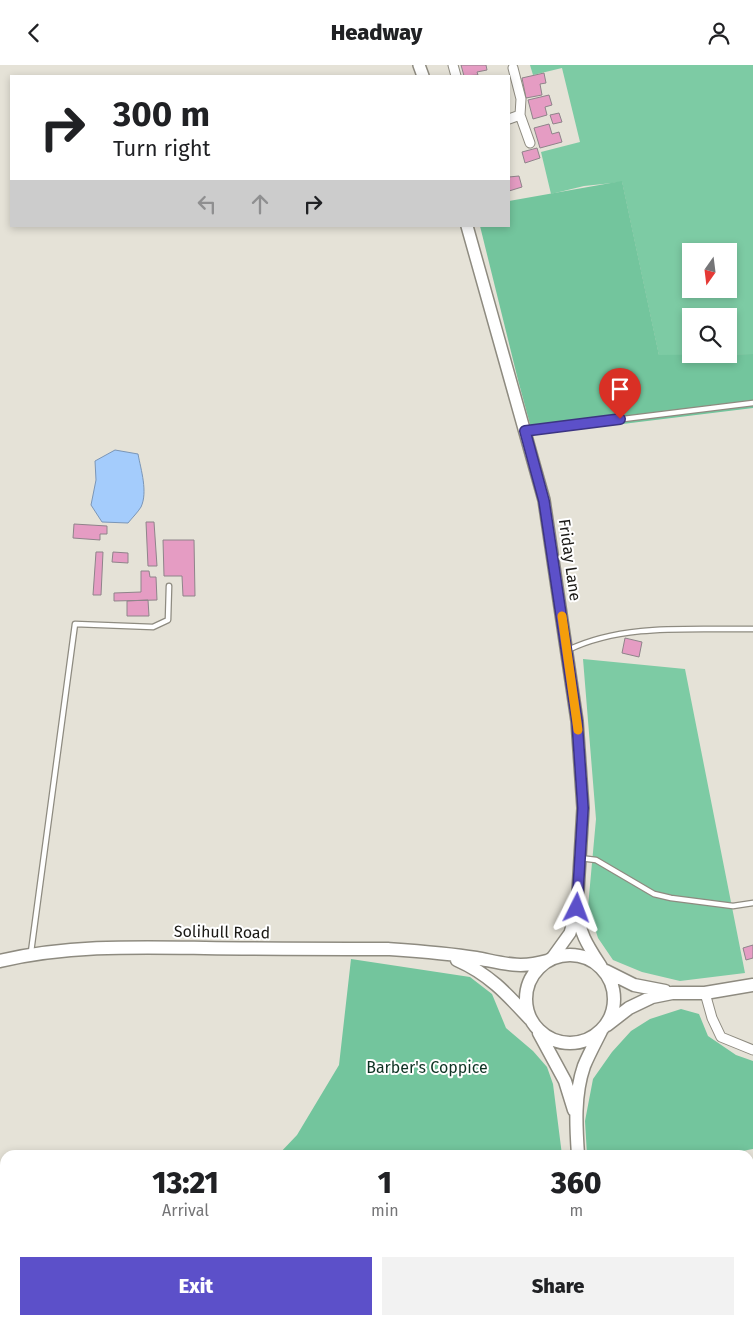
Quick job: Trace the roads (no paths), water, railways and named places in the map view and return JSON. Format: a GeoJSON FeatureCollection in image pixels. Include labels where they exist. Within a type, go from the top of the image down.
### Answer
{"type":"FeatureCollection","features":[{"type":"Feature","properties":{"kind":"main road","name":"Solihull Road"},"geometry":{"type":"LineString","coordinates":[[0,961],[31,954],[124,947],[388,949],[444,954],[517,966],[536,964],[550,959]]}},
{"type":"Feature","properties":{"kind":"main road","name":"Solihull Road"},"geometry":{"type":"LineString","coordinates":[[444,954],[472,967],[494,981],[535,1026]]}},
{"type":"Feature","properties":{"kind":"main road"},"geometry":{"type":"LineString","coordinates":[[576,1117],[565,1081],[535,1026],[527,1003],[528,986],[536,971],[550,959],[562,956],[576,956],[634,985],[685,993]]}},
{"type":"Feature","properties":{"kind":"main road"},"geometry":{"type":"LineString","coordinates":[[578,1150],[576,1117],[583,1068],[611,1014],[614,996],[611,979],[604,969]]}},
{"type":"Feature","properties":{"kind":"main road"},"geometry":{"type":"LineString","coordinates":[[535,1026],[554,1040],[570,1042],[586,1040],[643,1000],[661,995],[705,993],[753,985]]}},
{"type":"Feature","properties":{"kind":"street"},"geometry":{"type":"LineString","coordinates":[[513,68],[521,99],[520,115],[530,143]]}},
{"type":"Feature","properties":{"kind":"street"},"geometry":{"type":"LineString","coordinates":[[510,119],[520,115]]}},
{"type":"Feature","properties":{"kind":"street","name":"Friday Lane"},"geometry":{"type":"LineString","coordinates":[[467,227],[544,501],[577,721],[583,808],[577,908],[578,924],[583,936],[604,969]]}},
{"type":"Feature","properties":{"kind":"street","name":"Friday Lane"},"geometry":{"type":"LineString","coordinates":[[550,959],[570,933],[577,908]]}},
{"type":"Feature","properties":{"kind":"street"},"geometry":{"type":"LineString","coordinates":[[705,993],[712,1017],[721,1037],[753,1050]]}},
{"type":"Feature","properties":{"kind":"lane"},"geometry":{"type":"LineString","coordinates":[[525,431],[753,403]]}},
{"type":"Feature","properties":{"kind":"lane"},"geometry":{"type":"LineString","coordinates":[[31,954],[75,624],[153,627],[168,620],[169,585]]}},
{"type":"Feature","properties":{"kind":"lane"},"geometry":{"type":"LineString","coordinates":[[567,650],[584,642],[606,636],[686,628],[753,629]]}},
{"type":"Feature","properties":{"kind":"lane"},"geometry":{"type":"LineString","coordinates":[[580,858],[606,865],[654,894],[671,898],[733,905],[753,903]]}},
{"type":"Feature","properties":{"kind":"water"},"geometry":{"type":"Polygon","coordinates":[[[115,450],[138,454],[142,474],[143,501],[140,509],[128,523],[102,522],[91,505],[96,480],[95,461],[115,450]]]}},
{"type":"Feature","properties":{"kind":"park label","name":"Barber's Coppice"},"geometry":{"type":"Point","coordinates":[427,1067]}}]}
